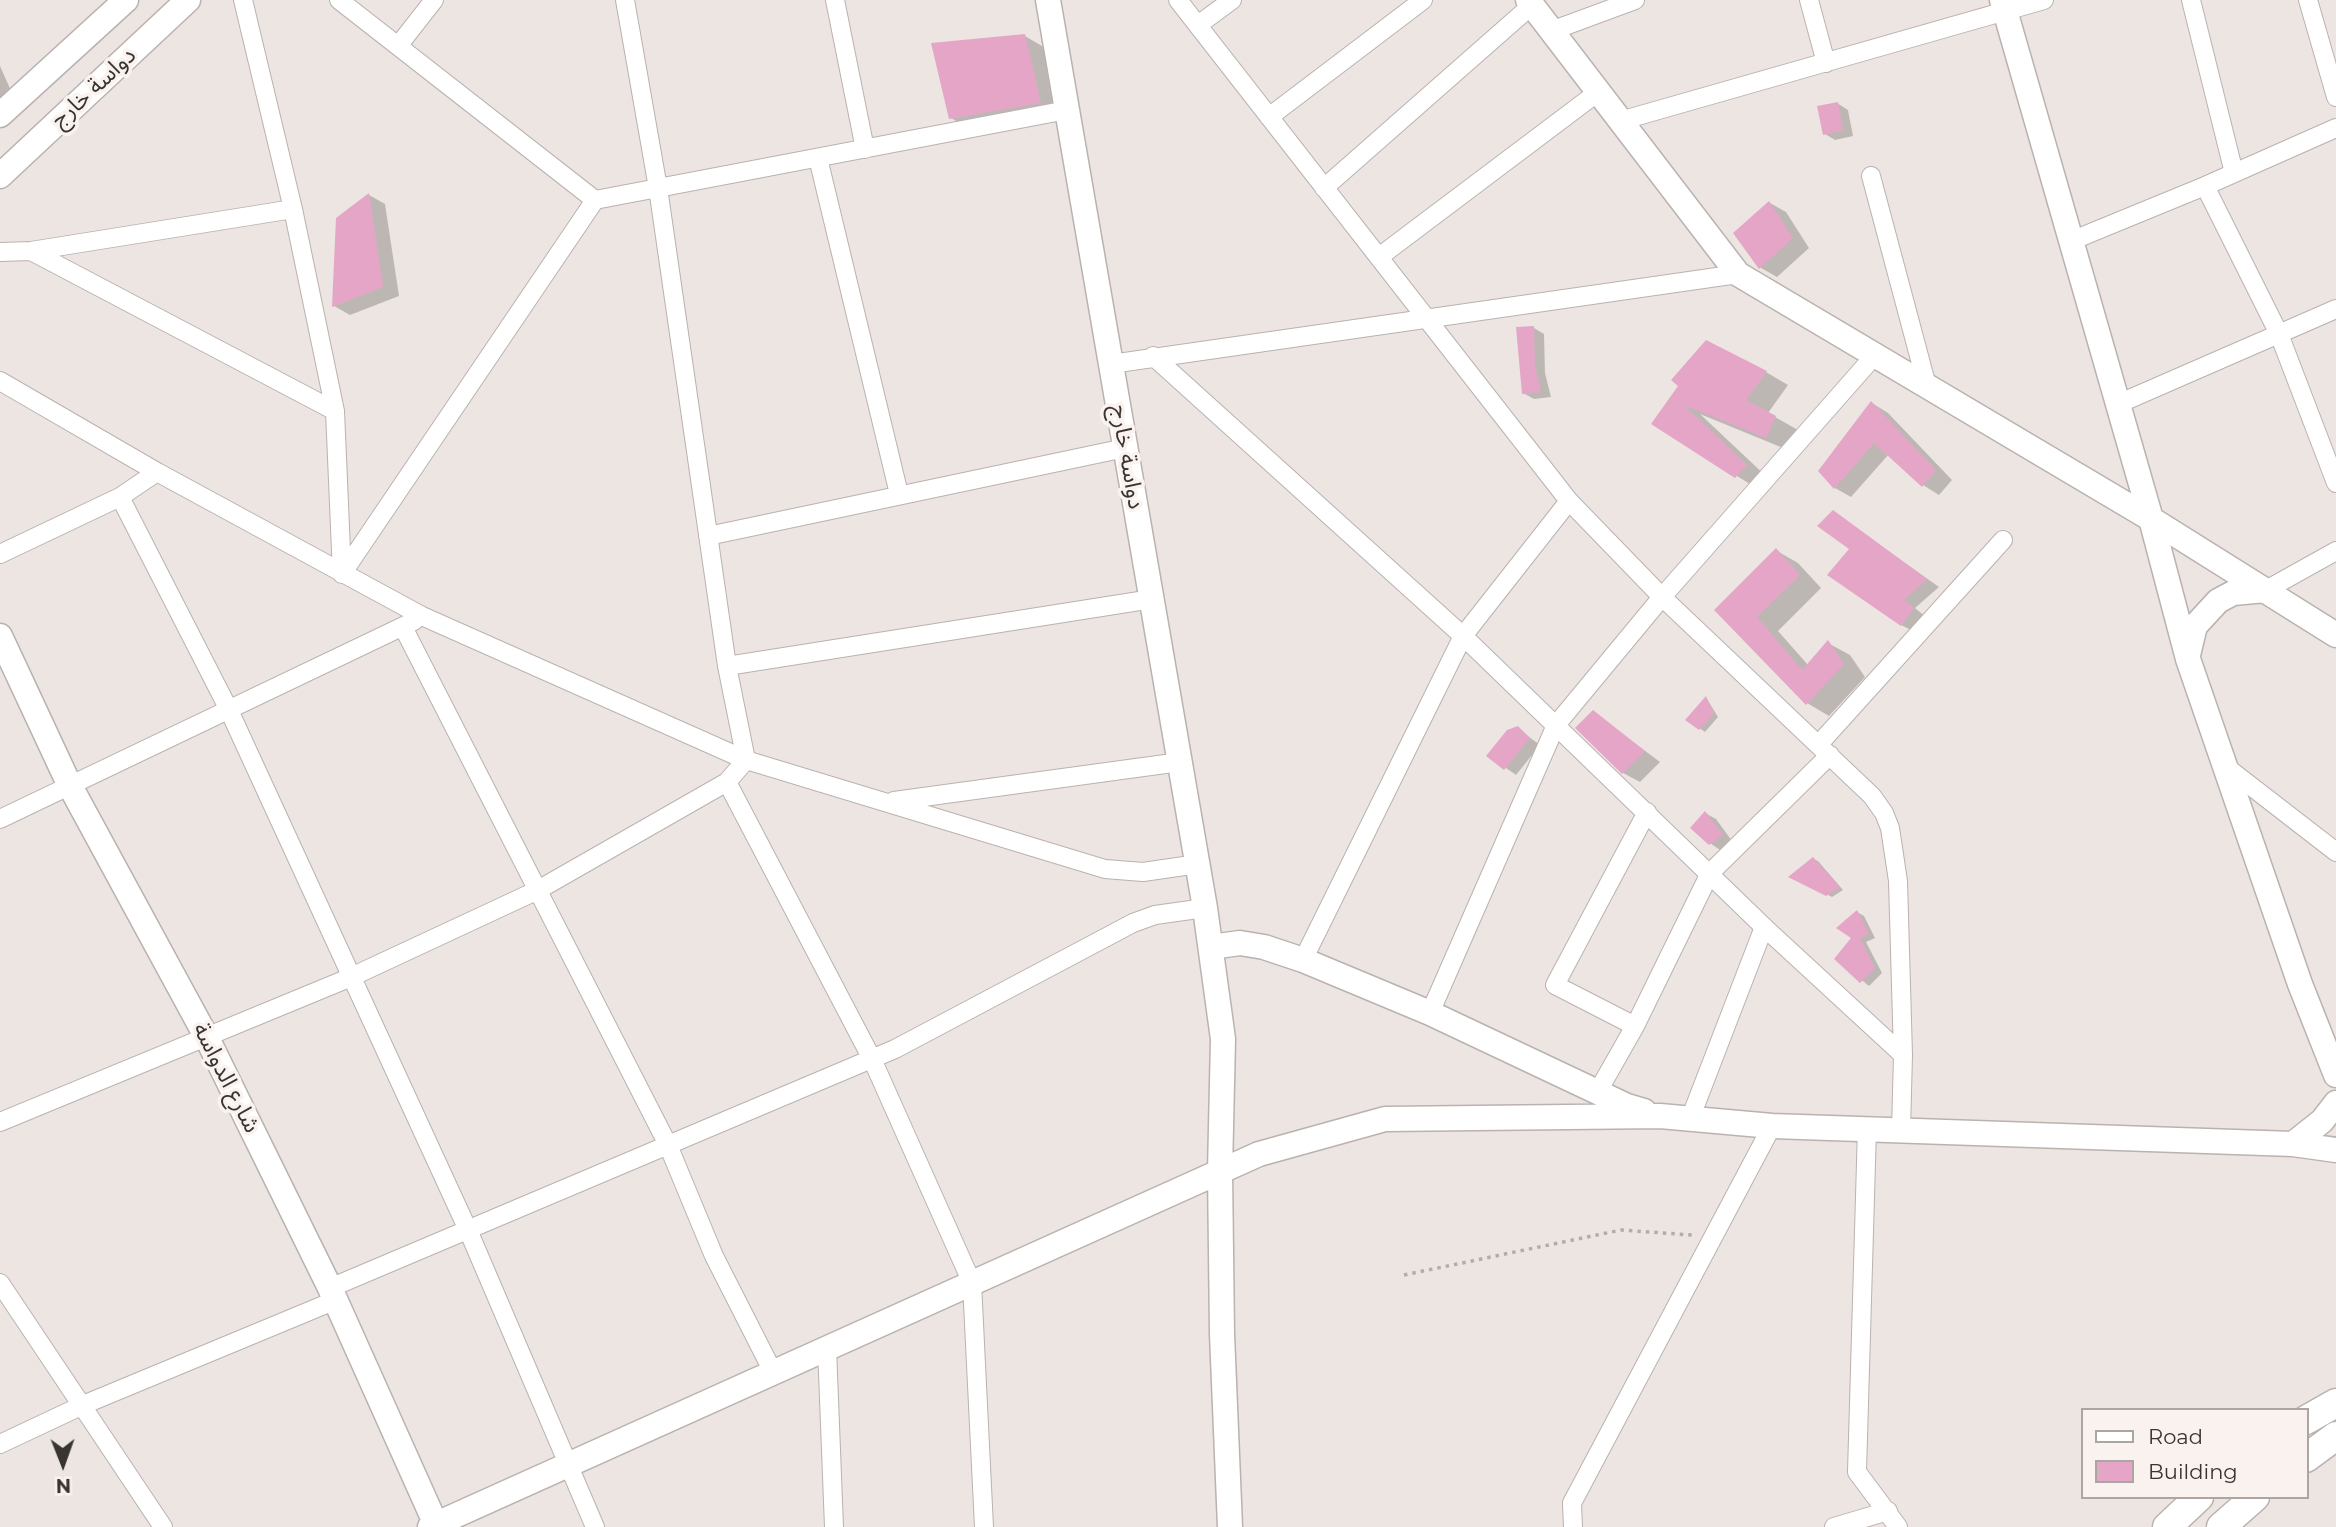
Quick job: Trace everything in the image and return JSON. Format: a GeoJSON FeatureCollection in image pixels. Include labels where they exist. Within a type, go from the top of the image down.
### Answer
{"type":"FeatureCollection","features":[{"type":"Feature","properties":{"kind":"main road"},"geometry":{"type":"LineString","coordinates":[[2308,1419],[2336,1403]]}},
{"type":"Feature","properties":{"kind":"main road"},"geometry":{"type":"LineString","coordinates":[[2308,1457],[2336,1436]]}},
{"type":"Feature","properties":{"kind":"main road"},"geometry":{"type":"LineString","coordinates":[[2167,1527],[2197,1499]]}},
{"type":"Feature","properties":{"kind":"main road"},"geometry":{"type":"LineString","coordinates":[[2221,1527],[2253,1499]]}},
{"type":"Feature","properties":{"kind":"street","name":"دواسة خارج"},"geometry":{"type":"LineString","coordinates":[[0,115],[126,0]]}},
{"type":"Feature","properties":{"kind":"street","name":"دواسة خارج"},"geometry":{"type":"LineString","coordinates":[[0,176],[188,0]]}},
{"type":"Feature","properties":{"kind":"street"},"geometry":{"type":"LineString","coordinates":[[243,0],[293,209],[335,411],[342,574]]}},
{"type":"Feature","properties":{"kind":"street"},"geometry":{"type":"LineString","coordinates":[[339,0],[595,200]]}},
{"type":"Feature","properties":{"kind":"street"},"geometry":{"type":"LineString","coordinates":[[398,46],[434,0]]}},
{"type":"Feature","properties":{"kind":"street"},"geometry":{"type":"LineString","coordinates":[[625,0],[659,188],[727,666],[746,761]]}},
{"type":"Feature","properties":{"kind":"street"},"geometry":{"type":"LineString","coordinates":[[835,0],[865,149]]}},
{"type":"Feature","properties":{"kind":"street","name":"دواسة خارج"},"geometry":{"type":"LineString","coordinates":[[1048,0],[1198,864],[1223,1039],[1220,1171],[1222,1334],[1230,1527]]}},
{"type":"Feature","properties":{"kind":"street"},"geometry":{"type":"LineString","coordinates":[[1178,0],[1569,501],[1662,597],[1872,796],[1890,828],[1898,881],[1903,1055],[1901,1129]]}},
{"type":"Feature","properties":{"kind":"street"},"geometry":{"type":"LineString","coordinates":[[1198,25],[1231,0]]}},
{"type":"Feature","properties":{"kind":"street"},"geometry":{"type":"LineString","coordinates":[[1269,117],[1423,0]]}},
{"type":"Feature","properties":{"kind":"street"},"geometry":{"type":"LineString","coordinates":[[1551,31],[1634,0]]}},
{"type":"Feature","properties":{"kind":"street"},"geometry":{"type":"LineString","coordinates":[[1809,0],[1826,63]]}},
{"type":"Feature","properties":{"kind":"street"},"geometry":{"type":"LineString","coordinates":[[1620,121],[1826,63],[2003,5],[2043,0]]}},
{"type":"Feature","properties":{"kind":"street"},"geometry":{"type":"LineString","coordinates":[[2191,0],[2234,173]]}},
{"type":"Feature","properties":{"kind":"street"},"geometry":{"type":"LineString","coordinates":[[2308,0],[2336,97]]}},
{"type":"Feature","properties":{"kind":"street"},"geometry":{"type":"LineString","coordinates":[[1324,188],[1530,3],[1738,274],[2151,519],[2336,635]]}},
{"type":"Feature","properties":{"kind":"street"},"geometry":{"type":"LineString","coordinates":[[2003,5],[2151,519],[2188,659],[2308,1004],[2336,1075]]}},
{"type":"Feature","properties":{"kind":"street"},"geometry":{"type":"LineString","coordinates":[[1379,257],[1598,92]]}},
{"type":"Feature","properties":{"kind":"street"},"geometry":{"type":"LineString","coordinates":[[342,574],[595,200],[1067,110]]}},
{"type":"Feature","properties":{"kind":"street"},"geometry":{"type":"LineString","coordinates":[[2071,241],[2336,129]]}},
{"type":"Feature","properties":{"kind":"street"},"geometry":{"type":"LineString","coordinates":[[818,158],[899,494]]}},
{"type":"Feature","properties":{"kind":"street"},"geometry":{"type":"LineString","coordinates":[[1871,176],[1927,386]]}},
{"type":"Feature","properties":{"kind":"street"},"geometry":{"type":"LineString","coordinates":[[2205,186],[2279,334],[2336,483]]}},
{"type":"Feature","properties":{"kind":"street"},"geometry":{"type":"LineString","coordinates":[[0,253],[31,251],[293,209]]}},
{"type":"Feature","properties":{"kind":"street"},"geometry":{"type":"LineString","coordinates":[[31,251],[335,411]]}},
{"type":"Feature","properties":{"kind":"street"},"geometry":{"type":"LineString","coordinates":[[1111,363],[1738,274]]}},
{"type":"Feature","properties":{"kind":"street"},"geometry":{"type":"LineString","coordinates":[[2118,404],[2336,309]]}},
{"type":"Feature","properties":{"kind":"street"},"geometry":{"type":"LineString","coordinates":[[1430,1013],[1556,725],[1662,597],[1875,355]]}},
{"type":"Feature","properties":{"kind":"street"},"geometry":{"type":"LineString","coordinates":[[1153,356],[1464,636],[1764,927],[1903,1055]]}},
{"type":"Feature","properties":{"kind":"street"},"geometry":{"type":"LineString","coordinates":[[0,382],[422,616],[746,761],[1105,869],[1143,872],[1198,864]]}},
{"type":"Feature","properties":{"kind":"street"},"geometry":{"type":"LineString","coordinates":[[708,536],[1125,447]]}},
{"type":"Feature","properties":{"kind":"street"},"geometry":{"type":"LineString","coordinates":[[0,554],[120,497],[158,472]]}},
{"type":"Feature","properties":{"kind":"street"},"geometry":{"type":"LineString","coordinates":[[120,497],[228,708],[349,978],[468,1230],[566,1465],[595,1527]]}},
{"type":"Feature","properties":{"kind":"street"},"geometry":{"type":"LineString","coordinates":[[1303,960],[1464,636],[1569,501]]}},
{"type":"Feature","properties":{"kind":"street"},"geometry":{"type":"LineString","coordinates":[[1597,1093],[1634,1026],[1710,873],[1824,750],[2003,540]]}},
{"type":"Feature","properties":{"kind":"street"},"geometry":{"type":"LineString","coordinates":[[2188,659],[2195,626],[2211,607],[2233,593],[2266,590],[2336,551]]}},
{"type":"Feature","properties":{"kind":"street"},"geometry":{"type":"LineString","coordinates":[[727,666],[1152,599]]}},
{"type":"Feature","properties":{"kind":"street"},"geometry":{"type":"LineString","coordinates":[[0,819],[228,708],[404,627],[422,616]]}},
{"type":"Feature","properties":{"kind":"street"},"geometry":{"type":"LineString","coordinates":[[404,627],[668,1145],[714,1256],[773,1372]]}},
{"type":"Feature","properties":{"kind":"street","name":"شارع الدواسة"},"geometry":{"type":"LineString","coordinates":[[0,636],[69,784],[207,1038],[333,1294],[434,1526]]}},
{"type":"Feature","properties":{"kind":"street"},"geometry":{"type":"LineString","coordinates":[[0,1122],[349,978],[538,890],[727,782],[746,761]]}},
{"type":"Feature","properties":{"kind":"street"},"geometry":{"type":"LineString","coordinates":[[887,802],[1180,762]]}},
{"type":"Feature","properties":{"kind":"street"},"geometry":{"type":"LineString","coordinates":[[2225,765],[2336,852]]}},
{"type":"Feature","properties":{"kind":"street"},"geometry":{"type":"LineString","coordinates":[[727,782],[872,1059],[972,1283],[984,1527]]}},
{"type":"Feature","properties":{"kind":"street"},"geometry":{"type":"LineString","coordinates":[[1634,1026],[1555,985],[1647,813]]}},
{"type":"Feature","properties":{"kind":"street"},"geometry":{"type":"LineString","coordinates":[[0,1444],[468,1230],[872,1059],[1133,923],[1155,915],[1205,910]]}},
{"type":"Feature","properties":{"kind":"street"},"geometry":{"type":"LineString","coordinates":[[1690,1119],[1764,927]]}},
{"type":"Feature","properties":{"kind":"street"},"geometry":{"type":"LineString","coordinates":[[1211,947],[1240,943],[1264,947],[1303,960],[1430,1013],[1597,1093],[1660,1116]]}},
{"type":"Feature","properties":{"kind":"street"},"geometry":{"type":"LineString","coordinates":[[2293,1144],[2316,1128],[2336,1103]]}},
{"type":"Feature","properties":{"kind":"street"},"geometry":{"type":"LineString","coordinates":[[434,1526],[1259,1154],[1385,1119],[1660,1116],[1772,1126],[2293,1144],[2336,1150]]}},
{"type":"Feature","properties":{"kind":"street"},"geometry":{"type":"LineString","coordinates":[[1573,1527],[1572,1503],[1772,1126]]}},
{"type":"Feature","properties":{"kind":"street"},"geometry":{"type":"LineString","coordinates":[[1867,1128],[1857,1472],[1898,1527]]}},
{"type":"Feature","properties":{"kind":"street"},"geometry":{"type":"LineString","coordinates":[[0,1283],[163,1527]]}},
{"type":"Feature","properties":{"kind":"street"},"geometry":{"type":"LineString","coordinates":[[827,1348],[834,1527]]}},
{"type":"Feature","properties":{"kind":"street"},"geometry":{"type":"LineString","coordinates":[[1834,1527],[1888,1511]]}},
{"type":"Feature","properties":{"kind":"path"},"geometry":{"type":"LineString","coordinates":[[1404,1275],[1621,1230],[1662,1231],[1711,1238]]}},
{"type":"Feature","properties":{"kind":"building"},"geometry":{"type":"Polygon","coordinates":[[[1025,34],[1041,103],[949,119],[931,43],[1025,34]]]}},
{"type":"Feature","properties":{"kind":"building"},"geometry":{"type":"Polygon","coordinates":[[[1838,102],[1843,130],[1823,135],[1817,106],[1838,102]]]}},
{"type":"Feature","properties":{"kind":"building"},"geometry":{"type":"Polygon","coordinates":[[[369,193],[383,287],[332,307],[336,218],[369,193]]]}},
{"type":"Feature","properties":{"kind":"building"},"geometry":{"type":"Polygon","coordinates":[[[1769,201],[1793,238],[1759,269],[1733,233],[1769,201]]]}},
{"type":"Feature","properties":{"kind":"building"},"geometry":{"type":"Polygon","coordinates":[[[1534,326],[1535,366],[1541,392],[1522,394],[1516,327],[1534,326]]]}},
{"type":"Feature","properties":{"kind":"building"},"geometry":{"type":"Polygon","coordinates":[[[1706,340],[1767,371],[1746,400],[1776,416],[1766,438],[1684,405],[1747,465],[1735,478],[1651,424],[1678,386],[1671,380],[1706,340]]]}},
{"type":"Feature","properties":{"kind":"building"},"geometry":{"type":"Polygon","coordinates":[[[1871,401],[1936,470],[1922,487],[1874,443],[1834,489],[1818,471],[1871,401]]]}},
{"type":"Feature","properties":{"kind":"building"},"geometry":{"type":"Polygon","coordinates":[[[1833,510],[1927,579],[1904,600],[1914,608],[1901,626],[1827,575],[1849,549],[1817,526],[1833,510]]]}},
{"type":"Feature","properties":{"kind":"building"},"geometry":{"type":"Polygon","coordinates":[[[1776,548],[1800,575],[1757,617],[1802,670],[1828,640],[1844,664],[1806,705],[1714,610],[1776,548]]]}},
{"type":"Feature","properties":{"kind":"building"},"geometry":{"type":"Polygon","coordinates":[[[1706,696],[1714,714],[1699,730],[1685,720],[1706,696]]]}},
{"type":"Feature","properties":{"kind":"building"},"geometry":{"type":"Polygon","coordinates":[[[1593,710],[1645,751],[1622,774],[1575,728],[1593,710]]]}},
{"type":"Feature","properties":{"kind":"building"},"geometry":{"type":"Polygon","coordinates":[[[1518,726],[1530,738],[1504,770],[1486,756],[1507,730],[1518,726]]]}},
{"type":"Feature","properties":{"kind":"building"},"geometry":{"type":"Polygon","coordinates":[[[1705,811],[1723,835],[1709,845],[1690,828],[1705,811]]]}},
{"type":"Feature","properties":{"kind":"building"},"geometry":{"type":"Polygon","coordinates":[[[1813,857],[1840,887],[1826,896],[1788,877],[1813,857]]]}},
{"type":"Feature","properties":{"kind":"building"},"geometry":{"type":"Polygon","coordinates":[[[1857,910],[1869,934],[1860,938],[1875,968],[1860,983],[1834,959],[1851,938],[1836,928],[1857,910]]]}}]}
